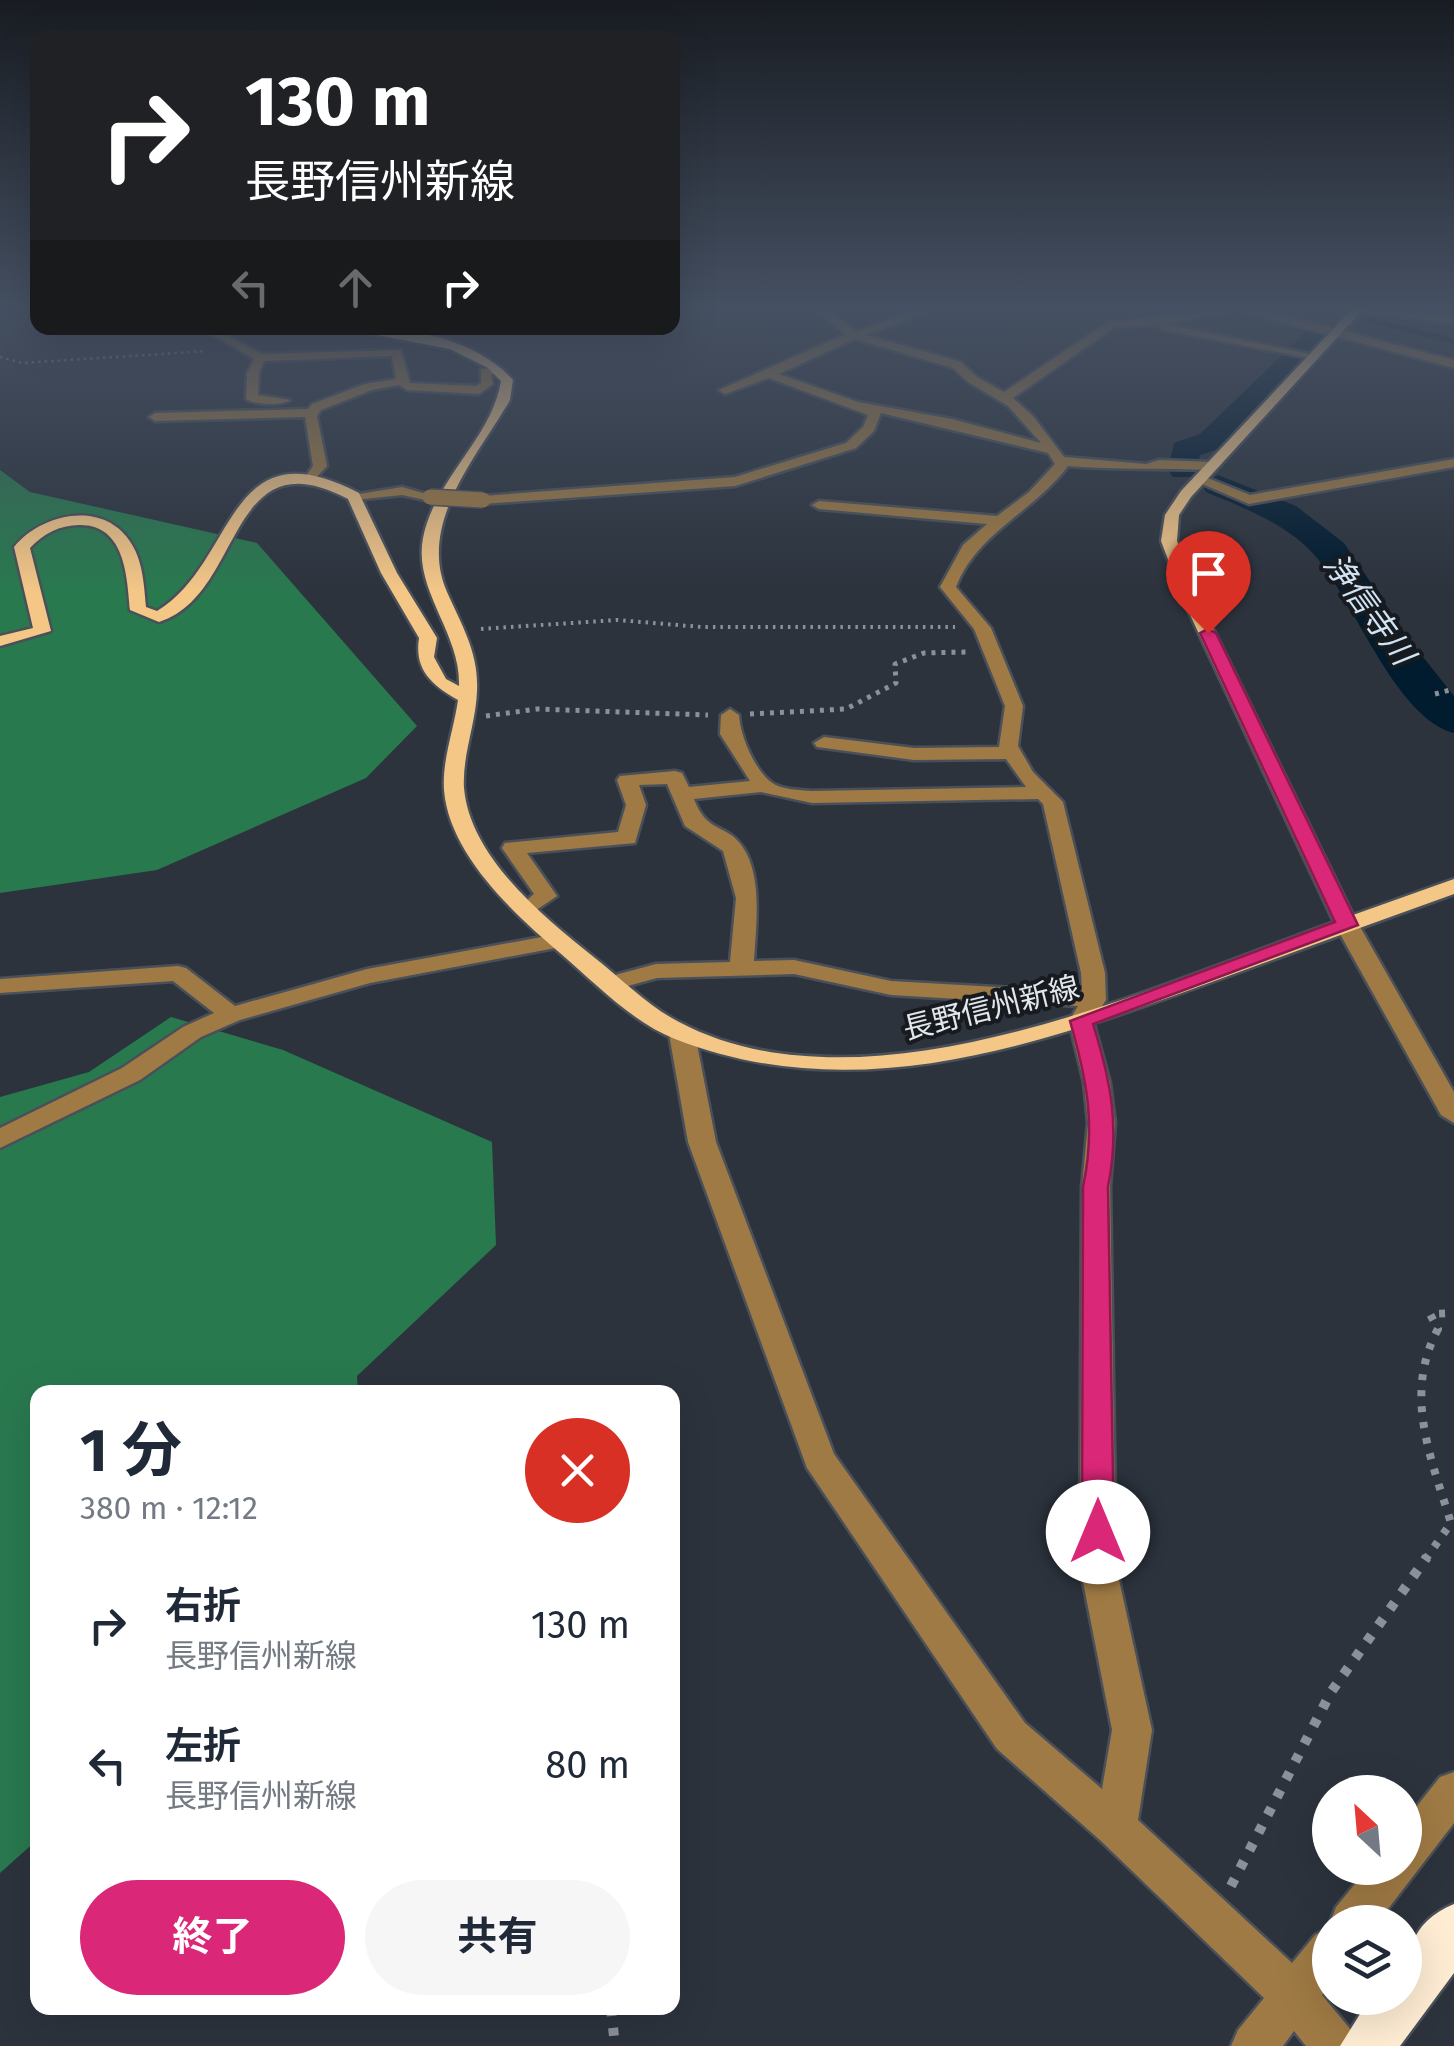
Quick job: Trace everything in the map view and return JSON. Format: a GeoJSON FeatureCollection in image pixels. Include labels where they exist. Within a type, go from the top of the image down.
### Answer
{"type":"FeatureCollection","features":[{"type":"Feature","properties":{"kind":"highway"},"geometry":{"type":"LineString","coordinates":[[1422,1972],[1454,1930]]}},
{"type":"Feature","properties":{"kind":"highway"},"geometry":{"type":"LineString","coordinates":[[1367,2046],[1390,2015]]}},
{"type":"Feature","properties":{"kind":"main road","name":"長野信州新線"},"geometry":{"type":"LineString","coordinates":[[503,402],[438,515],[430,540],[432,567],[469,653],[468,698],[454,788],[460,824],[558,941],[682,1034],[766,1056],[862,1066],[918,1063],[1347,925],[1454,886]]}},
{"type":"Feature","properties":{"kind":"main road"},"geometry":{"type":"LineString","coordinates":[[1261,402],[1172,514],[1169,541],[1194,604],[1347,925]]}},
{"type":"Feature","properties":{"kind":"main road"},"geometry":{"type":"LineString","coordinates":[[0,641],[42,631],[22,548],[34,531],[76,519],[104,524],[122,539],[134,572],[138,610],[158,617],[178,608],[218,557],[254,494],[268,485],[310,480],[354,496],[390,573],[428,638],[424,657],[440,682],[468,698]]}},
{"type":"Feature","properties":{"kind":"street"},"geometry":{"type":"LineString","coordinates":[[275,402],[318,409]]}},
{"type":"Feature","properties":{"kind":"street"},"geometry":{"type":"LineString","coordinates":[[154,417],[318,409],[332,402]]}},
{"type":"Feature","properties":{"kind":"street"},"geometry":{"type":"LineString","coordinates":[[354,496],[402,491],[483,500],[763,477],[788,462],[847,450],[855,444],[872,426],[875,413],[850,402]]}},
{"type":"Feature","properties":{"kind":"street"},"geometry":{"type":"LineString","coordinates":[[1008,402],[1057,455]]}},
{"type":"Feature","properties":{"kind":"street"},"geometry":{"type":"LineString","coordinates":[[857,405],[952,423],[1057,455],[1147,468],[1167,463],[1204,470],[1256,499],[1454,463]]}},
{"type":"Feature","properties":{"kind":"street"},"geometry":{"type":"LineString","coordinates":[[310,480],[320,466],[318,409]]}},
{"type":"Feature","properties":{"kind":"street"},"geometry":{"type":"LineString","coordinates":[[1057,455],[1051,483],[980,533],[952,571],[948,587],[982,628],[1014,706],[1008,746],[1054,802],[1066,870],[1086,926],[1088,1010],[1100,1085],[1102,1158],[1096,1187],[1098,1566],[1132,1730],[1116,1827]]}},
{"type":"Feature","properties":{"kind":"street"},"geometry":{"type":"LineString","coordinates":[[819,505],[997,520]]}},
{"type":"Feature","properties":{"kind":"street"},"geometry":{"type":"LineString","coordinates":[[730,715],[730,734],[764,786],[786,797],[814,799],[892,792],[924,796],[1044,793]]}},
{"type":"Feature","properties":{"kind":"street"},"geometry":{"type":"LineString","coordinates":[[824,743],[914,754],[1012,753]]}},
{"type":"Feature","properties":{"kind":"street"},"geometry":{"type":"LineString","coordinates":[[528,908],[546,896],[512,848],[626,838],[636,805],[627,780],[675,777],[692,822],[733,848],[747,898],[742,966]]}},
{"type":"Feature","properties":{"kind":"street"},"geometry":{"type":"LineString","coordinates":[[681,794],[764,786]]}},
{"type":"Feature","properties":{"kind":"street"},"geometry":{"type":"LineString","coordinates":[[1347,925],[1454,1115]]}},
{"type":"Feature","properties":{"kind":"street"},"geometry":{"type":"LineString","coordinates":[[0,1139],[130,1074],[192,1032],[232,1015],[367,976],[558,941]]}},
{"type":"Feature","properties":{"kind":"street"},"geometry":{"type":"LineString","coordinates":[[613,983],[656,971],[794,967],[892,988],[1088,1010]]}},
{"type":"Feature","properties":{"kind":"street"},"geometry":{"type":"LineString","coordinates":[[0,986],[178,973],[232,1015]]}},
{"type":"Feature","properties":{"kind":"street"},"geometry":{"type":"LineString","coordinates":[[682,1034],[702,1142],[820,1459],[1010,1736],[1116,1827],[1294,1996],[1336,2046]]}},
{"type":"Feature","properties":{"kind":"street"},"geometry":{"type":"LineString","coordinates":[[1422,1832],[1454,1791]]}},
{"type":"Feature","properties":{"kind":"street"},"geometry":{"type":"LineString","coordinates":[[1365,1905],[1380,1885]]}},
{"type":"Feature","properties":{"kind":"street"},"geometry":{"type":"LineString","coordinates":[[1254,2046],[1312,1973]]}},
{"type":"Feature","properties":{"kind":"path"},"geometry":{"type":"LineString","coordinates":[[470,668],[489,657],[480,628],[617,620],[702,626],[982,628]]}},
{"type":"Feature","properties":{"kind":"path"},"geometry":{"type":"LineString","coordinates":[[1435,694],[1454,689]]}},
{"type":"Feature","properties":{"kind":"path"},"geometry":{"type":"LineString","coordinates":[[1213,1919],[1331,1692],[1452,1523],[1418,1411],[1427,1344],[1438,1330],[1430,1314],[1454,1313]]}},
{"type":"Feature","properties":{"kind":"path"},"geometry":{"type":"LineString","coordinates":[[613,2015],[615,2046]]}},
{"type":"Feature","properties":{"kind":"green space"},"geometry":{"type":"Polygon","coordinates":[[[0,470],[30,492],[257,543],[417,726],[366,778],[157,870],[0,893],[0,470]]]}},
{"type":"Feature","properties":{"kind":"green space"},"geometry":{"type":"Polygon","coordinates":[[[171,1017],[283,1050],[492,1142],[496,1245],[357,1376],[358,1385],[30,1385],[30,1846],[0,1873],[0,1097],[89,1072],[171,1017]]]}},
{"type":"Feature","properties":{"kind":"waterway","name":"浄信寺川"},"geometry":{"type":"LineString","coordinates":[[1184,470],[1185,450],[1211,441],[1250,402]]}},
{"type":"Feature","properties":{"kind":"waterway","name":"浄信寺川"},"geometry":{"type":"LineString","coordinates":[[1218,485],[1284,513],[1331,551],[1392,645],[1431,698],[1454,720]]}},
{"type":"Feature","properties":{"kind":"route"},"geometry":{"type":"LineString","coordinates":[[1098,1532],[1096,1187],[1102,1158],[1100,1085],[1081,1021],[1347,925],[1208,633]]}}]}
